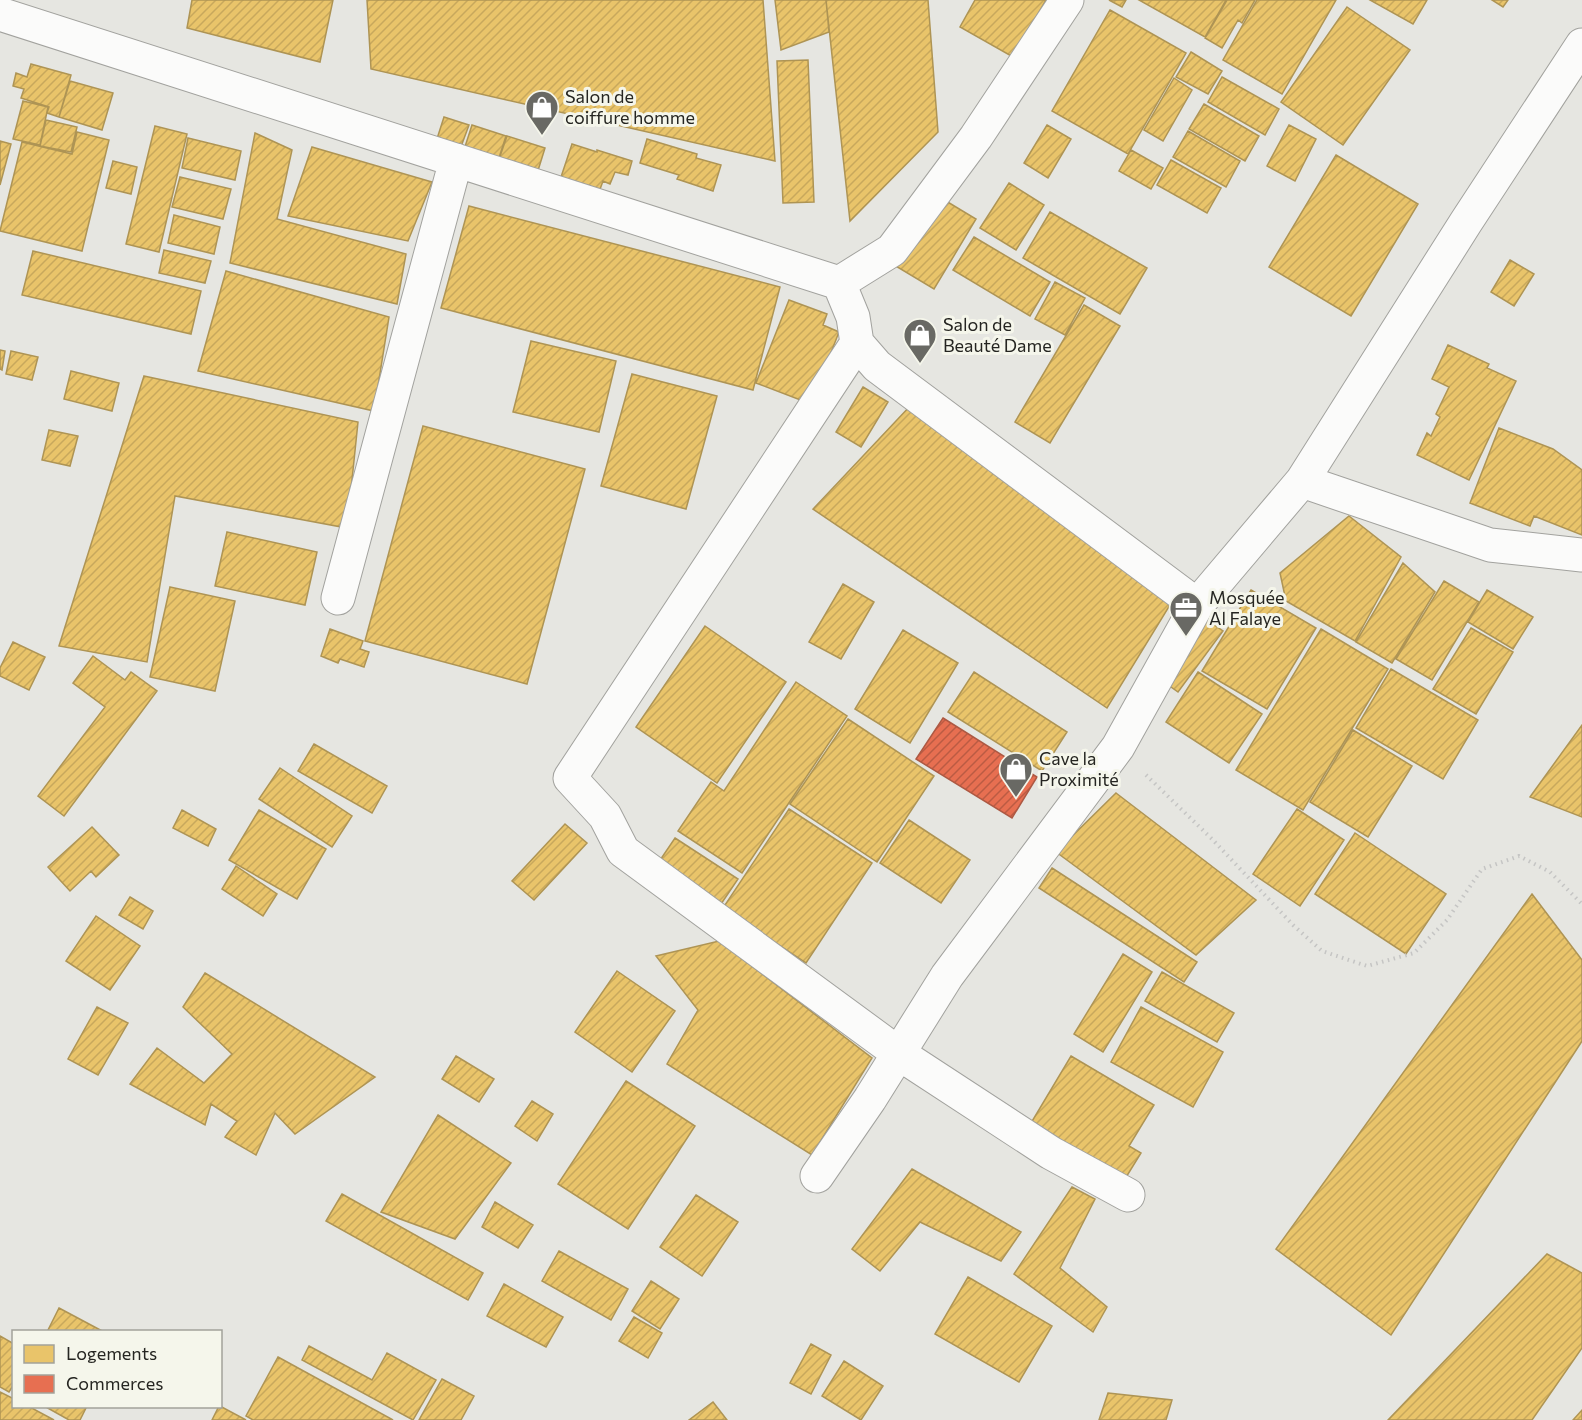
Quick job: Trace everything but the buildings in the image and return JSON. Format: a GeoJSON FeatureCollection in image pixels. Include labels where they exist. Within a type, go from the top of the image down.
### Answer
{"type":"FeatureCollection","features":[{"type":"Feature","properties":{"kind":"street"},"geometry":{"type":"LineString","coordinates":[[0,14],[839,283],[892,250],[976,137],[1067,0]]}},
{"type":"Feature","properties":{"kind":"street"},"geometry":{"type":"LineString","coordinates":[[817,1176],[870,1099],[947,976],[1118,747],[1197,605],[1302,482],[1466,222],[1582,45]]}},
{"type":"Feature","properties":{"kind":"street"},"geometry":{"type":"LineString","coordinates":[[338,598],[456,160]]}},
{"type":"Feature","properties":{"kind":"street"},"geometry":{"type":"LineString","coordinates":[[839,283],[853,317],[857,343],[878,366],[1197,605]]}},
{"type":"Feature","properties":{"kind":"street"},"geometry":{"type":"LineString","coordinates":[[857,343],[570,778],[605,816],[623,851],[898,1053],[1051,1153],[1128,1195]]}},
{"type":"Feature","properties":{"kind":"street"},"geometry":{"type":"LineString","coordinates":[[1302,482],[1490,545],[1582,555]]}},
{"type":"Feature","properties":{"kind":"path"},"geometry":{"type":"LineString","coordinates":[[1118,747],[1212,839],[1293,925],[1322,951],[1367,966],[1414,953],[1447,920],[1482,869],[1519,856],[1550,872],[1582,904]]}},
{"type":"Feature","properties":{"kind":"place","name":"Salon de coiffure homme"},"geometry":{"type":"Point","coordinates":[542,136]}},
{"type":"Feature","properties":{"kind":"place","name":"Salon de Beauté Dame"},"geometry":{"type":"Point","coordinates":[920,364]}},
{"type":"Feature","properties":{"kind":"place","name":"Mosquée Al Falaye"},"geometry":{"type":"Point","coordinates":[1186,637]}},
{"type":"Feature","properties":{"kind":"place","name":"Cave la Proximité"},"geometry":{"type":"Point","coordinates":[1016,798]}}]}
